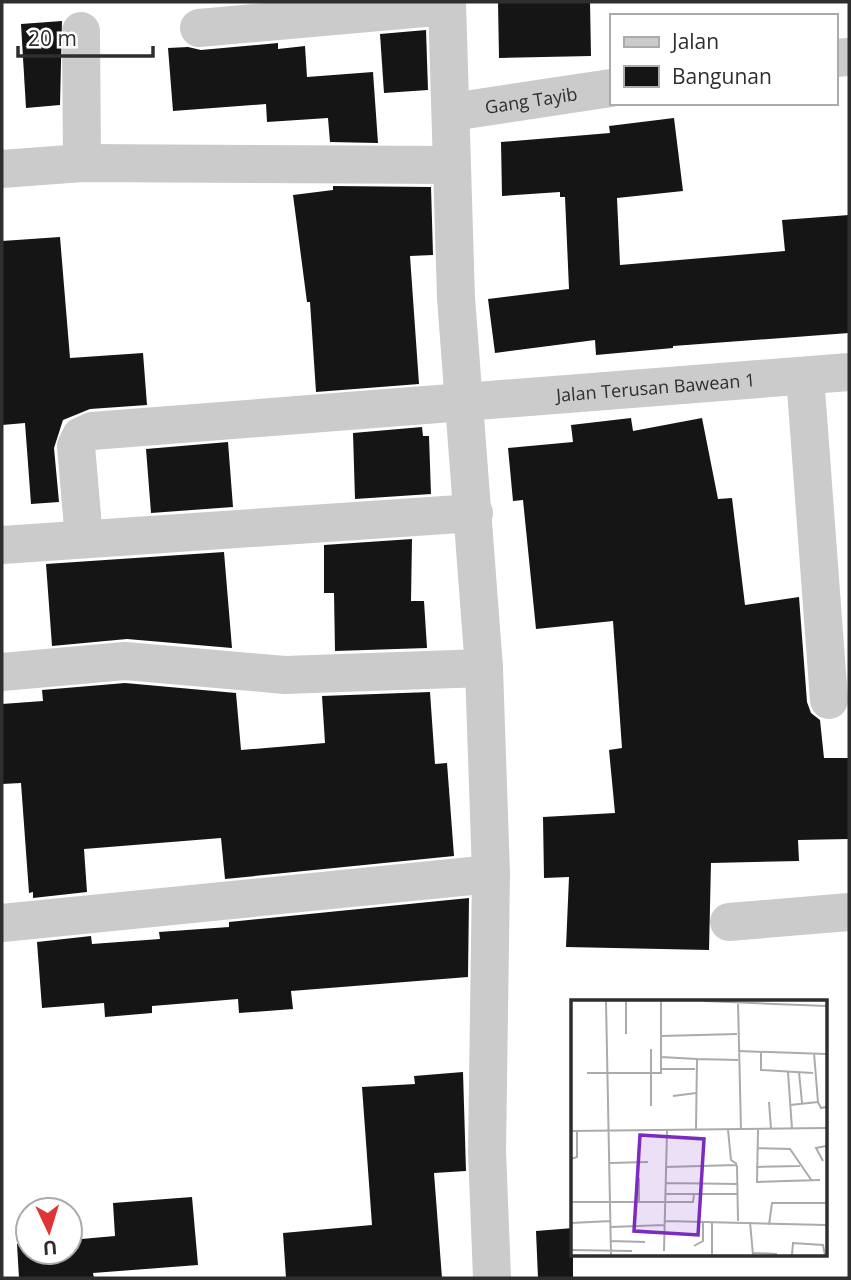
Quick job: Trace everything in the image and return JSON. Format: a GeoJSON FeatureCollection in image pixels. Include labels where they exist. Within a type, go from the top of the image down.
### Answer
{"type":"FeatureCollection","features":[{"type":"Feature","properties":{"kind":"street"},"geometry":{"type":"LineString","coordinates":[[199,27],[447,4],[452,112],[449,165],[463,404],[474,513],[484,667],[491,874],[487,1151],[492,1278]]}},
{"type":"Feature","properties":{"kind":"street"},"geometry":{"type":"LineString","coordinates":[[80,31],[82,163]]}},
{"type":"Feature","properties":{"kind":"street","name":"Gang Tayib"},"geometry":{"type":"LineString","coordinates":[[452,112],[610,88]]}},
{"type":"Feature","properties":{"kind":"street"},"geometry":{"type":"LineString","coordinates":[[2,169],[82,163],[449,165]]}},
{"type":"Feature","properties":{"kind":"street","name":"Jalan Terusan Bawean 1"},"geometry":{"type":"LineString","coordinates":[[84,539],[76,446],[81,436],[92,431],[849,372]]}},
{"type":"Feature","properties":{"kind":"street"},"geometry":{"type":"LineString","coordinates":[[805,376],[829,700]]}},
{"type":"Feature","properties":{"kind":"street"},"geometry":{"type":"LineString","coordinates":[[2,545],[474,513]]}},
{"type":"Feature","properties":{"kind":"street"},"geometry":{"type":"LineString","coordinates":[[2,672],[125,661],[285,676],[484,667]]}},
{"type":"Feature","properties":{"kind":"street"},"geometry":{"type":"LineString","coordinates":[[2,923],[491,874]]}},
{"type":"Feature","properties":{"kind":"street"},"geometry":{"type":"LineString","coordinates":[[729,922],[849,912]]}},
{"type":"Feature","properties":{"kind":"building"},"geometry":{"type":"Polygon","coordinates":[[[498,2],[590,2],[591,56],[499,58],[498,2]]]}},
{"type":"Feature","properties":{"kind":"building"},"geometry":{"type":"Polygon","coordinates":[[[62,21],[60,105],[26,108],[21,24],[62,21]]]}},
{"type":"Feature","properties":{"kind":"building"},"geometry":{"type":"Polygon","coordinates":[[[426,30],[428,90],[384,93],[380,34],[426,30]]]}},
{"type":"Feature","properties":{"kind":"building"},"geometry":{"type":"Polygon","coordinates":[[[278,43],[278,49],[305,46],[307,77],[373,72],[378,143],[330,142],[328,118],[267,122],[266,104],[173,111],[168,48],[188,47],[201,50],[278,43]]]}},
{"type":"Feature","properties":{"kind":"building"},"geometry":{"type":"Polygon","coordinates":[[[674,118],[683,191],[617,198],[620,265],[785,251],[782,220],[849,215],[849,333],[673,346],[596,355],[595,340],[495,353],[488,299],[569,289],[565,197],[560,197],[560,192],[502,196],[501,142],[610,133],[609,126],[674,118]]]}},
{"type":"Feature","properties":{"kind":"building"},"geometry":{"type":"Polygon","coordinates":[[[333,186],[431,187],[433,255],[410,256],[419,384],[316,392],[310,302],[307,302],[293,195],[333,190],[333,186]]]}},
{"type":"Feature","properties":{"kind":"building"},"geometry":{"type":"Polygon","coordinates":[[[60,237],[70,358],[143,353],[147,405],[90,409],[63,420],[54,448],[59,502],[31,504],[25,423],[2,425],[2,241],[60,237]]]}},
{"type":"Feature","properties":{"kind":"building"},"geometry":{"type":"Polygon","coordinates":[[[631,418],[633,431],[702,418],[718,499],[732,498],[745,605],[799,597],[807,702],[811,713],[820,720],[824,758],[849,758],[849,839],[798,840],[799,861],[711,863],[709,950],[566,947],[569,877],[544,878],[543,817],[615,813],[609,750],[622,748],[613,621],[536,629],[523,500],[513,501],[508,448],[573,442],[571,425],[631,418]]]}},
{"type":"Feature","properties":{"kind":"building"},"geometry":{"type":"Polygon","coordinates":[[[422,427],[423,436],[429,436],[431,494],[355,499],[353,433],[422,427]]]}},
{"type":"Feature","properties":{"kind":"building"},"geometry":{"type":"Polygon","coordinates":[[[228,442],[233,507],[151,513],[146,449],[228,442]]]}},
{"type":"Feature","properties":{"kind":"building"},"geometry":{"type":"Polygon","coordinates":[[[412,539],[411,601],[424,601],[427,648],[335,651],[334,593],[324,593],[324,545],[412,539]]]}},
{"type":"Feature","properties":{"kind":"building"},"geometry":{"type":"Polygon","coordinates":[[[224,552],[232,648],[127,639],[52,646],[46,564],[224,552]]]}},
{"type":"Feature","properties":{"kind":"building"},"geometry":{"type":"Polygon","coordinates":[[[125,683],[236,693],[241,750],[325,743],[322,696],[430,692],[435,764],[447,763],[454,856],[225,879],[221,838],[84,849],[87,892],[33,898],[33,892],[29,893],[21,783],[2,784],[2,704],[43,701],[42,690],[125,683]]]}},
{"type":"Feature","properties":{"kind":"building"},"geometry":{"type":"Polygon","coordinates":[[[469,898],[468,977],[291,991],[293,1009],[239,1013],[238,999],[152,1006],[152,1013],[105,1017],[104,1003],[42,1008],[37,942],[91,936],[92,944],[160,939],[159,932],[229,927],[229,922],[469,898]]]}},
{"type":"Feature","properties":{"kind":"building"},"geometry":{"type":"Polygon","coordinates":[[[463,1072],[466,1171],[434,1173],[442,1278],[286,1278],[283,1233],[372,1225],[362,1087],[415,1084],[414,1076],[463,1072]]]}},
{"type":"Feature","properties":{"kind":"building"},"geometry":{"type":"Polygon","coordinates":[[[192,1197],[198,1265],[93,1273],[94,1278],[19,1278],[18,1266],[84,1266],[84,1239],[115,1236],[113,1203],[192,1197]]]}},
{"type":"Feature","properties":{"kind":"building"},"geometry":{"type":"Polygon","coordinates":[[[571,1228],[573,1278],[538,1278],[536,1231],[571,1228]]]}}]}
